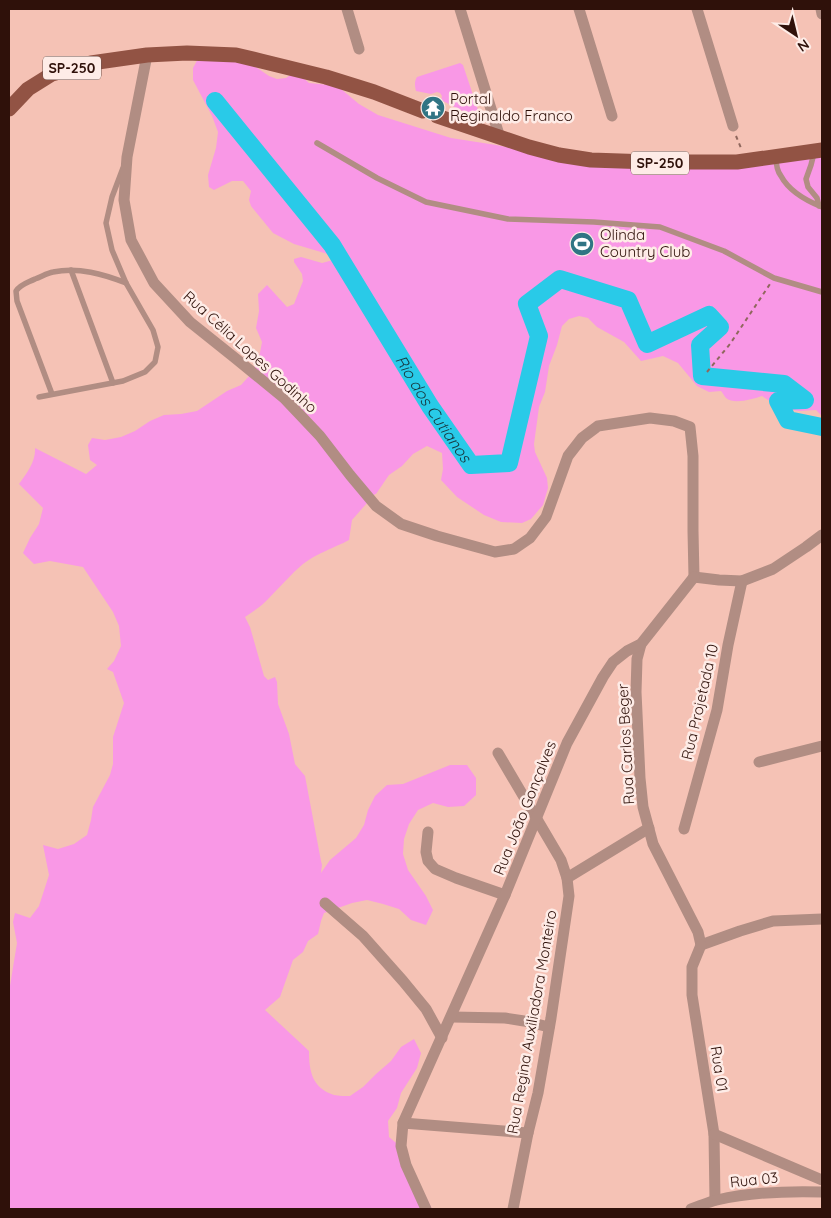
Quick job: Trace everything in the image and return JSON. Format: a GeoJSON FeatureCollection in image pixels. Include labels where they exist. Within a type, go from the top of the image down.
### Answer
{"type":"FeatureCollection","features":[{"type":"Feature","properties":{"kind":"main road","name":"SP-250"},"geometry":{"type":"LineString","coordinates":[[9,109],[28,89],[52,74],[90,63],[147,55],[187,53],[236,55],[326,77],[374,92],[430,114],[529,148],[591,160],[680,163],[737,162],[818,150]]}},
{"type":"Feature","properties":{"kind":"street"},"geometry":{"type":"LineString","coordinates":[[347,9],[359,49]]}},
{"type":"Feature","properties":{"kind":"street"},"geometry":{"type":"LineString","coordinates":[[460,9],[500,138]]}},
{"type":"Feature","properties":{"kind":"street"},"geometry":{"type":"LineString","coordinates":[[579,9],[612,116]]}},
{"type":"Feature","properties":{"kind":"street"},"geometry":{"type":"LineString","coordinates":[[698,9],[733,126]]}},
{"type":"Feature","properties":{"kind":"street"},"geometry":{"type":"LineString","coordinates":[[820,9],[822,14]]}},
{"type":"Feature","properties":{"kind":"street","name":"Rua Célia Lopes Godinho"},"geometry":{"type":"LineString","coordinates":[[147,55],[127,156],[124,200],[130,240],[154,283],[190,322],[284,398],[320,436],[376,506],[401,524],[437,536],[495,552],[514,549],[530,538],[546,518],[568,456],[582,438],[598,426],[650,418],[674,421],[690,427],[693,456],[694,577]]}},
{"type":"Feature","properties":{"kind":"street"},"geometry":{"type":"LineString","coordinates":[[694,577],[742,580],[773,569],[822,535]]}},
{"type":"Feature","properties":{"kind":"street","name":"Rua João Gonçalves"},"geometry":{"type":"LineString","coordinates":[[426,1209],[406,1165],[401,1146],[404,1124],[505,895],[567,743],[603,677],[614,662],[641,644],[694,577]]}},
{"type":"Feature","properties":{"kind":"street","name":"Rua Projetada 10"},"geometry":{"type":"LineString","coordinates":[[684,829],[717,710],[742,580]]}},
{"type":"Feature","properties":{"kind":"street","name":"Rua Carlos Beger"},"geometry":{"type":"LineString","coordinates":[[641,644],[636,692],[643,807],[653,844],[698,932],[701,945]]}},
{"type":"Feature","properties":{"kind":"street"},"geometry":{"type":"LineString","coordinates":[[759,762],[822,746]]}},
{"type":"Feature","properties":{"kind":"street","name":"Rua Regina Auxiliadora Monteiro"},"geometry":{"type":"LineString","coordinates":[[498,753],[561,860],[567,878],[569,896],[538,1093],[513,1209]]}},
{"type":"Feature","properties":{"kind":"street"},"geometry":{"type":"LineString","coordinates":[[567,878],[649,828]]}},
{"type":"Feature","properties":{"kind":"street"},"geometry":{"type":"LineString","coordinates":[[428,832],[426,852],[428,861],[436,869],[505,895]]}},
{"type":"Feature","properties":{"kind":"street"},"geometry":{"type":"LineString","coordinates":[[324,903],[363,936],[403,981],[426,1009],[442,1038]]}},
{"type":"Feature","properties":{"kind":"street"},"geometry":{"type":"LineString","coordinates":[[701,945],[773,921],[822,919]]}},
{"type":"Feature","properties":{"kind":"street","name":"Rua 01"},"geometry":{"type":"LineString","coordinates":[[701,945],[692,967],[692,994],[714,1134],[715,1200]]}},
{"type":"Feature","properties":{"kind":"street"},"geometry":{"type":"LineString","coordinates":[[452,1016],[506,1018],[549,1027]]}},
{"type":"Feature","properties":{"kind":"street"},"geometry":{"type":"LineString","coordinates":[[404,1124],[528,1133]]}},
{"type":"Feature","properties":{"kind":"street"},"geometry":{"type":"LineString","coordinates":[[714,1134],[822,1180]]}},
{"type":"Feature","properties":{"kind":"street","name":"Rua 03"},"geometry":{"type":"LineString","coordinates":[[691,1209],[715,1200],[750,1194],[798,1191],[822,1192]]}},
{"type":"Feature","properties":{"kind":"lane"},"geometry":{"type":"LineString","coordinates":[[317,143],[377,178],[426,202],[508,218],[660,227],[724,251],[774,278],[822,292]]}},
{"type":"Feature","properties":{"kind":"lane"},"geometry":{"type":"LineString","coordinates":[[818,150],[806,178],[808,187],[821,206]]}},
{"type":"Feature","properties":{"kind":"lane"},"geometry":{"type":"LineString","coordinates":[[38,397],[123,381],[144,372],[155,362],[158,347],[153,330],[126,283],[112,250],[106,223],[112,197],[127,156]]}},
{"type":"Feature","properties":{"kind":"lane"},"geometry":{"type":"LineString","coordinates":[[776,156],[780,176],[785,182],[798,195],[821,206]]}},
{"type":"Feature","properties":{"kind":"lane"},"geometry":{"type":"LineString","coordinates":[[52,394],[17,301],[16,292],[20,286],[52,272],[71,270],[103,274],[126,283]]}},
{"type":"Feature","properties":{"kind":"lane"},"geometry":{"type":"LineString","coordinates":[[71,270],[113,383]]}},
{"type":"Feature","properties":{"kind":"path"},"geometry":{"type":"LineString","coordinates":[[733,126],[740,147],[749,160]]}},
{"type":"Feature","properties":{"kind":"path"},"geometry":{"type":"LineString","coordinates":[[707,372],[730,344],[774,278]]}},
{"type":"Feature","properties":{"kind":"shaded area"},"geometry":{"type":"Polygon","coordinates":[[[199,57],[250,63],[277,79],[286,78],[294,73],[298,73],[309,83],[329,85],[341,89],[359,104],[378,115],[451,138],[580,162],[822,156],[822,416],[816,410],[799,411],[780,408],[762,396],[744,401],[729,400],[721,391],[709,392],[697,386],[678,363],[663,356],[641,361],[624,342],[597,327],[588,318],[579,316],[569,319],[562,326],[549,366],[545,392],[539,407],[534,444],[535,452],[547,478],[548,488],[543,505],[531,519],[522,523],[501,522],[484,515],[457,497],[441,480],[443,469],[442,453],[427,446],[413,454],[402,466],[389,475],[376,494],[352,520],[349,540],[308,560],[264,603],[245,617],[250,627],[264,676],[268,680],[275,677],[277,682],[278,704],[289,734],[295,764],[305,776],[322,865],[321,873],[330,860],[356,838],[364,825],[368,810],[375,796],[387,785],[403,784],[450,765],[467,765],[476,778],[476,795],[464,806],[448,807],[433,803],[418,810],[409,824],[404,839],[403,854],[408,870],[433,910],[426,925],[411,920],[399,909],[367,900],[324,913],[318,934],[308,941],[303,952],[293,960],[280,997],[265,1010],[309,1051],[313,1078],[321,1088],[334,1095],[350,1096],[363,1087],[391,1061],[401,1047],[414,1039],[421,1053],[417,1068],[401,1093],[397,1108],[388,1121],[389,1137],[401,1147],[432,1209],[9,1209],[9,992],[17,943],[13,922],[15,913],[30,918],[39,906],[49,875],[43,845],[58,849],[74,844],[87,835],[93,807],[110,775],[113,764],[113,737],[124,703],[113,672],[107,669],[114,661],[121,646],[119,626],[113,612],[83,567],[50,561],[34,564],[23,553],[39,524],[43,508],[19,484],[32,462],[35,448],[86,474],[97,465],[90,460],[88,445],[92,438],[105,440],[121,437],[164,415],[197,411],[227,391],[241,385],[251,374],[259,358],[262,342],[256,328],[259,311],[258,294],[267,285],[287,307],[294,304],[303,281],[302,274],[294,259],[301,257],[322,263],[333,260],[331,255],[294,244],[273,233],[251,206],[249,200],[251,191],[243,181],[232,181],[214,190],[209,187],[208,175],[216,148],[218,132],[212,116],[193,80],[193,68],[199,57]]]}},
{"type":"Feature","properties":{"kind":"shaded area"},"geometry":{"type":"Polygon","coordinates":[[[460,63],[463,65],[479,113],[479,115],[474,117],[441,100],[442,96],[440,93],[431,94],[416,91],[415,82],[417,77],[460,63]]]}},
{"type":"Feature","properties":{"kind":"waterway","name":"Rio dos Cutianos"},"geometry":{"type":"LineString","coordinates":[[215,101],[332,245],[430,406],[471,465],[509,463],[539,336],[527,304],[560,279],[628,300],[647,344],[709,315],[720,327],[700,345],[702,376],[784,384],[805,400],[778,401],[788,420],[822,427]]}},
{"type":"Feature","properties":{"kind":"place","name":"Portal Reginaldo Franco"},"geometry":{"type":"Point","coordinates":[433,108]}},
{"type":"Feature","properties":{"kind":"place","name":"Olinda Country Club"},"geometry":{"type":"Point","coordinates":[582,244]}}]}
